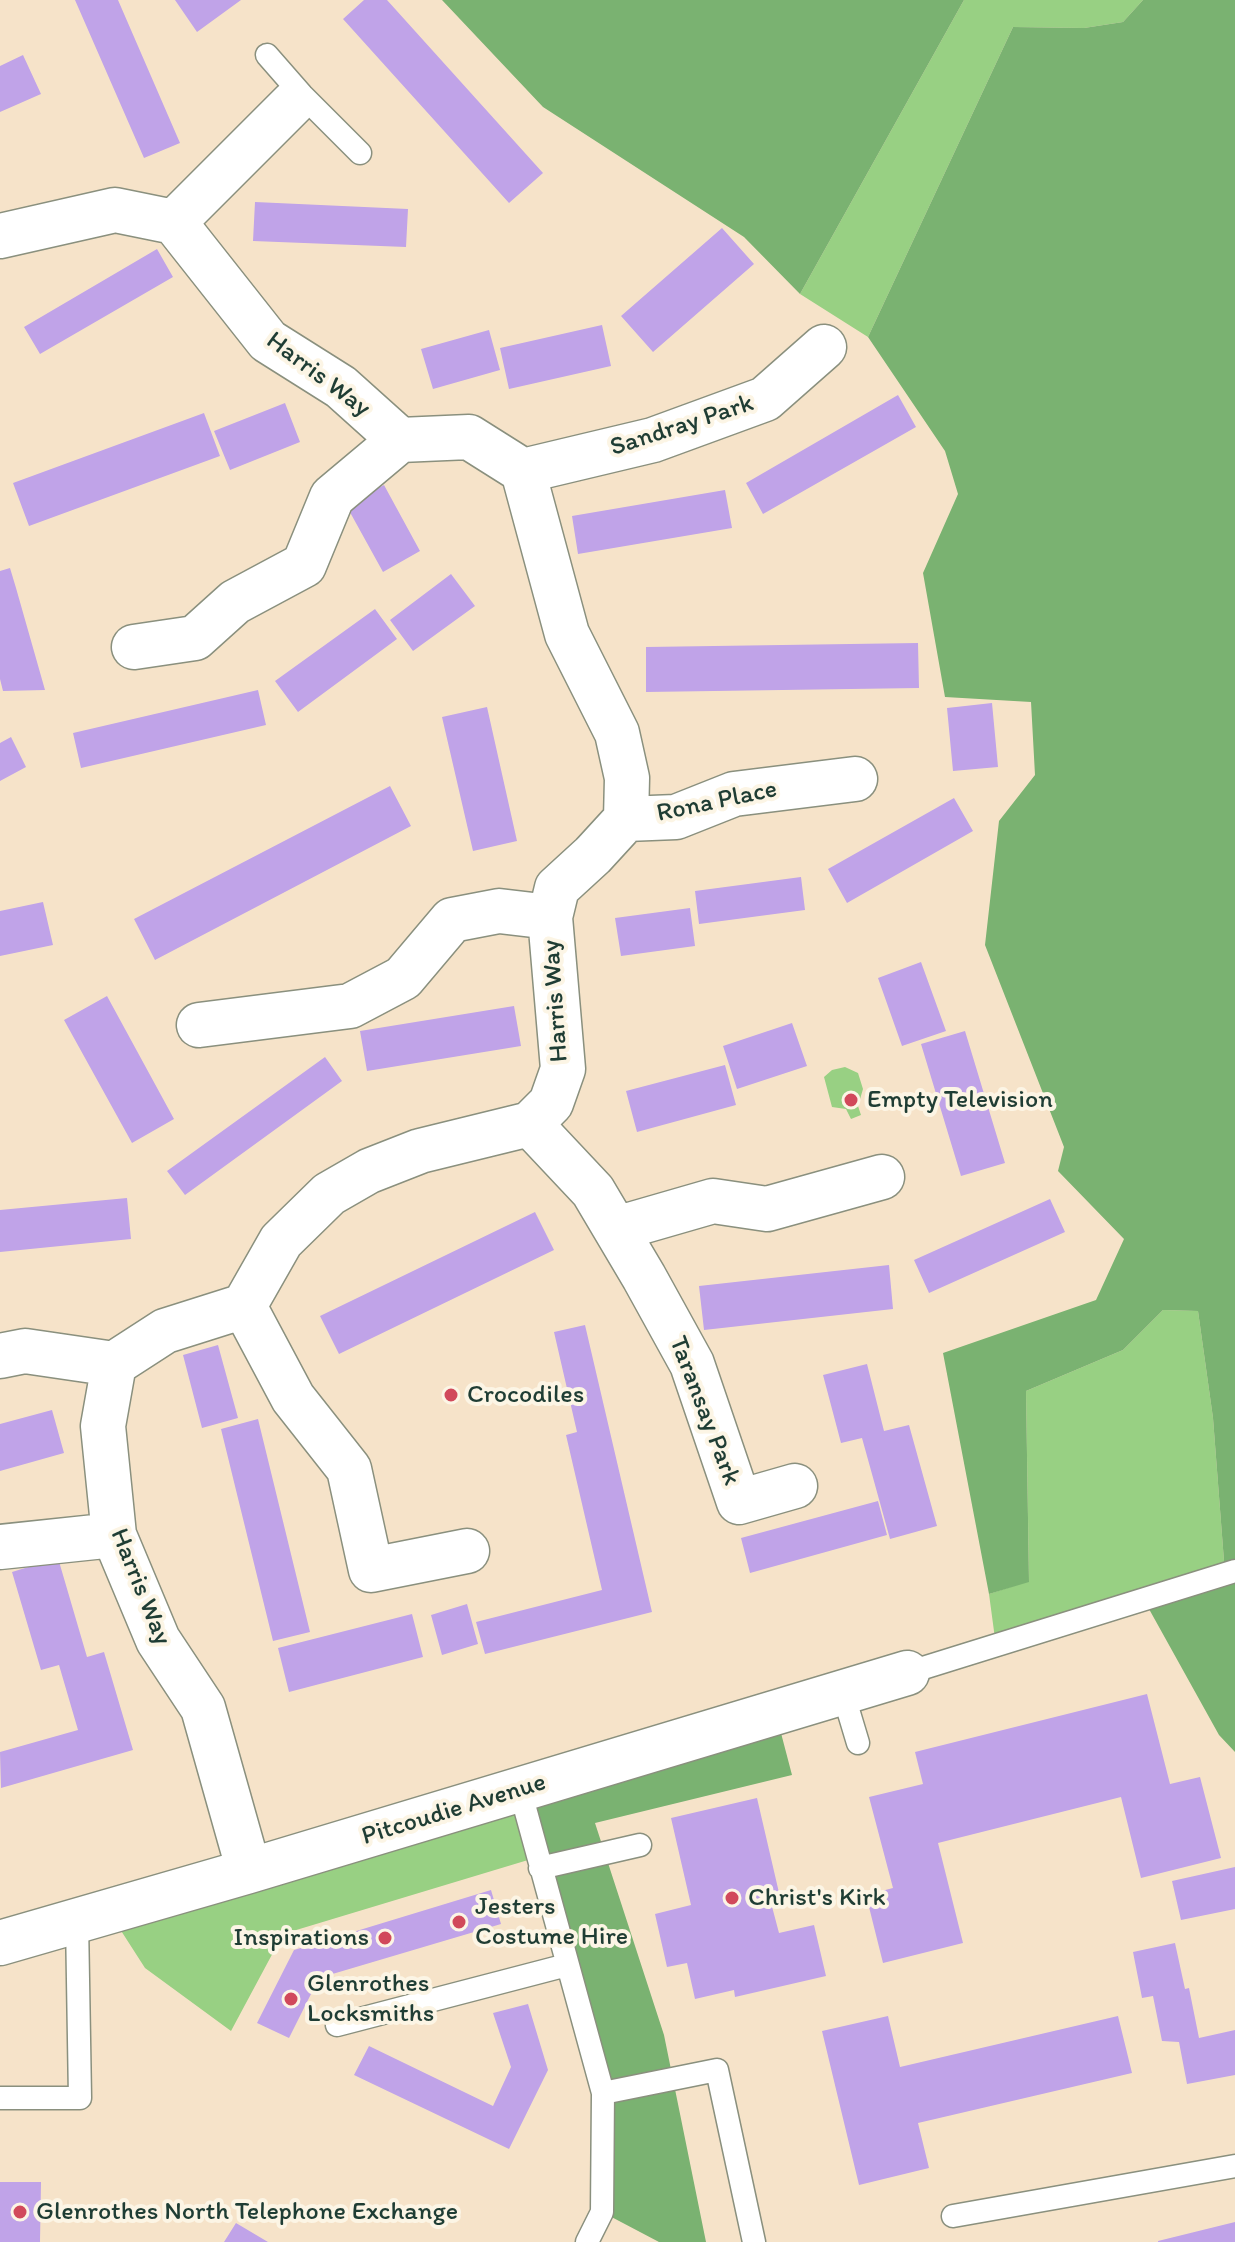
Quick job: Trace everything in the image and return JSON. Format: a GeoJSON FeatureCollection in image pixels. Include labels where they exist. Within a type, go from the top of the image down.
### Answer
{"type":"FeatureCollection","features":[{"type":"Feature","properties":{"kind":"street"},"geometry":{"type":"LineString","coordinates":[[0,236],[115,210],[174,222],[297,99]]}},
{"type":"Feature","properties":{"kind":"street","name":"Harris Way"},"geometry":{"type":"LineString","coordinates":[[174,222],[268,341],[341,387],[400,440]]}},
{"type":"Feature","properties":{"kind":"street","name":"Sandray Park"},"geometry":{"type":"LineString","coordinates":[[523,471],[653,440],[765,399],[824,347]]}},
{"type":"Feature","properties":{"kind":"street"},"geometry":{"type":"LineString","coordinates":[[134,647],[195,638],[235,602],[304,565],[332,497],[400,440],[469,437],[523,471],[567,634],[617,733],[627,778],[626,819]]}},
{"type":"Feature","properties":{"kind":"street","name":"Rona Place"},"geometry":{"type":"LineString","coordinates":[[626,819],[676,817],[734,794],[855,779]]}},
{"type":"Feature","properties":{"kind":"street","name":"Harris Way"},"geometry":{"type":"LineString","coordinates":[[530,1124],[551,1103],[563,1069],[550,917],[557,888],[626,819]]}},
{"type":"Feature","properties":{"kind":"street"},"geometry":{"type":"LineString","coordinates":[[199,1025],[350,1006],[403,978],[452,920],[499,911],[550,917]]}},
{"type":"Feature","properties":{"kind":"street"},"geometry":{"type":"LineString","coordinates":[[0,1356],[25,1351],[114,1364],[165,1331],[244,1306],[281,1241],[329,1194],[369,1171],[420,1151],[530,1124]]}},
{"type":"Feature","properties":{"kind":"street","name":"Taransay Park"},"geometry":{"type":"LineString","coordinates":[[530,1124],[593,1191],[692,1364],[739,1502],[795,1486]]}},
{"type":"Feature","properties":{"kind":"street"},"geometry":{"type":"LineString","coordinates":[[616,1229],[713,1201],[767,1209],[882,1177]]}},
{"type":"Feature","properties":{"kind":"street"},"geometry":{"type":"LineString","coordinates":[[244,1306],[293,1398],[349,1469],[371,1570],[467,1551]]}},
{"type":"Feature","properties":{"kind":"street","name":"Harris Way"},"geometry":{"type":"LineString","coordinates":[[114,1364],[103,1426],[114,1535],[158,1640],[203,1708],[249,1871]]}},
{"type":"Feature","properties":{"kind":"street"},"geometry":{"type":"LineString","coordinates":[[0,1547],[114,1535]]}},
{"type":"Feature","properties":{"kind":"street","name":"Pitcoudie Avenue"},"geometry":{"type":"LineString","coordinates":[[0,1943],[907,1673]]}},
{"type":"Feature","properties":{"kind":"lane"},"geometry":{"type":"LineString","coordinates":[[267,55],[297,99],[360,153]]}},
{"type":"Feature","properties":{"kind":"lane"},"geometry":{"type":"LineString","coordinates":[[907,1673],[1235,1571]]}},
{"type":"Feature","properties":{"kind":"lane"},"geometry":{"type":"LineString","coordinates":[[843,1693],[858,1743]]}},
{"type":"Feature","properties":{"kind":"lane"},"geometry":{"type":"LineString","coordinates":[[520,1790],[603,2093],[602,2212],[587,2242]]}},
{"type":"Feature","properties":{"kind":"lane"},"geometry":{"type":"LineString","coordinates":[[540,1868],[640,1845]]}},
{"type":"Feature","properties":{"kind":"lane"},"geometry":{"type":"LineString","coordinates":[[0,2098],[80,2098],[77,1921]]}},
{"type":"Feature","properties":{"kind":"lane"},"geometry":{"type":"LineString","coordinates":[[337,2025],[567,1965]]}},
{"type":"Feature","properties":{"kind":"lane"},"geometry":{"type":"LineString","coordinates":[[603,2093],[717,2070],[754,2242]]}},
{"type":"Feature","properties":{"kind":"lane"},"geometry":{"type":"LineString","coordinates":[[953,2216],[1235,2166]]}},
{"type":"Feature","properties":{"kind":"green space"},"geometry":{"type":"Polygon","coordinates":[[[442,0],[964,0],[800,294],[744,237],[543,107],[442,0]]]}},
{"type":"Feature","properties":{"kind":"green space"},"geometry":{"type":"Polygon","coordinates":[[[964,0],[1143,0],[1123,22],[1084,28],[1013,27],[868,337],[800,294],[964,0]]]}},
{"type":"Feature","properties":{"kind":"green space"},"geometry":{"type":"Polygon","coordinates":[[[1143,0],[1235,0],[1235,1752],[1219,1735],[1144,1600],[1225,1574],[1213,1418],[1198,1311],[1163,1310],[1123,1350],[1026,1391],[1029,1582],[989,1594],[943,1353],[1096,1300],[1124,1239],[1058,1171],[1064,1147],[985,945],[999,821],[1035,775],[1031,702],[945,697],[923,573],[958,494],[945,451],[868,337],[1013,27],[1084,28],[1123,22],[1143,0]]]}},
{"type":"Feature","properties":{"kind":"green space"},"geometry":{"type":"Polygon","coordinates":[[[845,1067],[858,1073],[863,1089],[858,1106],[861,1115],[851,1119],[846,1109],[832,1107],[824,1077],[832,1070],[845,1067]]]}},
{"type":"Feature","properties":{"kind":"green space"},"geometry":{"type":"Polygon","coordinates":[[[1163,1310],[1198,1311],[1213,1418],[1225,1574],[996,1646],[989,1594],[1029,1581],[1026,1391],[1123,1350],[1163,1310]]]}},
{"type":"Feature","properties":{"kind":"green space"},"geometry":{"type":"Polygon","coordinates":[[[776,1714],[792,1775],[595,1823],[664,2035],[706,2242],[659,2242],[602,2212],[603,2093],[520,1790],[776,1714]]]}},
{"type":"Feature","properties":{"kind":"green space"},"geometry":{"type":"Polygon","coordinates":[[[520,1790],[538,1857],[283,1934],[231,2031],[145,1968],[109,1912],[520,1790]]]}},
{"type":"Feature","properties":{"kind":"building"},"geometry":{"type":"Polygon","coordinates":[[[75,0],[118,0],[180,143],[144,158],[75,0]]]}},
{"type":"Feature","properties":{"kind":"building"},"geometry":{"type":"Polygon","coordinates":[[[175,0],[241,0],[197,32],[175,0]]]}},
{"type":"Feature","properties":{"kind":"building"},"geometry":{"type":"Polygon","coordinates":[[[364,0],[387,0],[543,173],[509,203],[343,19],[364,0]]]}},
{"type":"Feature","properties":{"kind":"building"},"geometry":{"type":"Polygon","coordinates":[[[23,55],[41,94],[0,112],[0,66],[23,55]]]}},
{"type":"Feature","properties":{"kind":"building"},"geometry":{"type":"Polygon","coordinates":[[[255,202],[408,209],[406,247],[253,241],[255,202]]]}},
{"type":"Feature","properties":{"kind":"building"},"geometry":{"type":"Polygon","coordinates":[[[722,228],[754,264],[653,352],[621,316],[722,228]]]}},
{"type":"Feature","properties":{"kind":"building"},"geometry":{"type":"Polygon","coordinates":[[[157,249],[173,277],[40,354],[24,327],[157,249]]]}},
{"type":"Feature","properties":{"kind":"building"},"geometry":{"type":"Polygon","coordinates":[[[602,325],[611,366],[509,389],[500,348],[602,325]]]}},
{"type":"Feature","properties":{"kind":"building"},"geometry":{"type":"Polygon","coordinates":[[[489,330],[500,370],[433,389],[421,349],[489,330]]]}},
{"type":"Feature","properties":{"kind":"building"},"geometry":{"type":"Polygon","coordinates":[[[898,395],[916,427],[763,514],[746,483],[898,395]]]}},
{"type":"Feature","properties":{"kind":"building"},"geometry":{"type":"Polygon","coordinates":[[[285,403],[300,442],[230,470],[214,431],[285,403]]]}},
{"type":"Feature","properties":{"kind":"building"},"geometry":{"type":"Polygon","coordinates":[[[204,413],[220,456],[29,526],[13,483],[204,413]]]}},
{"type":"Feature","properties":{"kind":"building"},"geometry":{"type":"Polygon","coordinates":[[[384,485],[420,551],[383,572],[346,505],[384,485]]]}},
{"type":"Feature","properties":{"kind":"building"},"geometry":{"type":"Polygon","coordinates":[[[725,490],[732,528],[578,554],[572,516],[725,490]]]}},
{"type":"Feature","properties":{"kind":"building"},"geometry":{"type":"Polygon","coordinates":[[[10,568],[45,690],[3,691],[0,679],[0,571],[10,568]]]}},
{"type":"Feature","properties":{"kind":"building"},"geometry":{"type":"Polygon","coordinates":[[[451,574],[475,606],[413,651],[390,620],[451,574]]]}},
{"type":"Feature","properties":{"kind":"building"},"geometry":{"type":"Polygon","coordinates":[[[375,609],[397,639],[298,712],[275,681],[375,609]]]}},
{"type":"Feature","properties":{"kind":"building"},"geometry":{"type":"Polygon","coordinates":[[[918,643],[919,688],[646,692],[646,647],[918,643]]]}},
{"type":"Feature","properties":{"kind":"building"},"geometry":{"type":"Polygon","coordinates":[[[258,690],[266,725],[81,768],[73,733],[258,690]]]}},
{"type":"Feature","properties":{"kind":"building"},"geometry":{"type":"Polygon","coordinates":[[[992,703],[998,767],[953,771],[947,708],[992,703]]]}},
{"type":"Feature","properties":{"kind":"building"},"geometry":{"type":"Polygon","coordinates":[[[487,707],[517,841],[473,851],[442,717],[487,707]]]}},
{"type":"Feature","properties":{"kind":"building"},"geometry":{"type":"Polygon","coordinates":[[[11,737],[26,767],[0,781],[0,743],[11,737]]]}},
{"type":"Feature","properties":{"kind":"building"},"geometry":{"type":"Polygon","coordinates":[[[390,786],[411,826],[155,960],[134,919],[390,786]]]}},
{"type":"Feature","properties":{"kind":"building"},"geometry":{"type":"Polygon","coordinates":[[[954,798],[973,831],[847,903],[828,869],[954,798]]]}},
{"type":"Feature","properties":{"kind":"building"},"geometry":{"type":"Polygon","coordinates":[[[801,877],[805,910],[699,924],[695,891],[801,877]]]}},
{"type":"Feature","properties":{"kind":"building"},"geometry":{"type":"Polygon","coordinates":[[[43,902],[53,945],[0,956],[0,911],[43,902]]]}},
{"type":"Feature","properties":{"kind":"building"},"geometry":{"type":"Polygon","coordinates":[[[690,908],[695,946],[621,956],[615,918],[690,908]]]}},
{"type":"Feature","properties":{"kind":"building"},"geometry":{"type":"Polygon","coordinates":[[[921,962],[946,1031],[902,1046],[878,978],[921,962]]]}},
{"type":"Feature","properties":{"kind":"building"},"geometry":{"type":"Polygon","coordinates":[[[107,996],[174,1119],[132,1143],[64,1020],[107,996]]]}},
{"type":"Feature","properties":{"kind":"building"},"geometry":{"type":"Polygon","coordinates":[[[514,1006],[521,1046],[367,1071],[360,1031],[514,1006]]]}},
{"type":"Feature","properties":{"kind":"building"},"geometry":{"type":"Polygon","coordinates":[[[792,1023],[807,1066],[737,1089],[723,1046],[792,1023]]]}},
{"type":"Feature","properties":{"kind":"building"},"geometry":{"type":"Polygon","coordinates":[[[965,1031],[1005,1163],[961,1176],[921,1044],[965,1031]]]}},
{"type":"Feature","properties":{"kind":"building"},"geometry":{"type":"Polygon","coordinates":[[[325,1057],[342,1081],[185,1195],[167,1171],[325,1057]]]}},
{"type":"Feature","properties":{"kind":"building"},"geometry":{"type":"Polygon","coordinates":[[[725,1065],[736,1105],[637,1132],[626,1091],[725,1065]]]}},
{"type":"Feature","properties":{"kind":"building"},"geometry":{"type":"Polygon","coordinates":[[[127,1198],[131,1239],[0,1252],[0,1210],[127,1198]]]}},
{"type":"Feature","properties":{"kind":"building"},"geometry":{"type":"Polygon","coordinates":[[[1050,1199],[1065,1232],[929,1293],[914,1260],[1050,1199]]]}},
{"type":"Feature","properties":{"kind":"building"},"geometry":{"type":"Polygon","coordinates":[[[535,1212],[554,1250],[339,1354],[320,1316],[535,1212]]]}},
{"type":"Feature","properties":{"kind":"building"},"geometry":{"type":"Polygon","coordinates":[[[889,1265],[893,1309],[704,1330],[699,1286],[889,1265]]]}},
{"type":"Feature","properties":{"kind":"building"},"geometry":{"type":"Polygon","coordinates":[[[585,1325],[652,1612],[485,1654],[476,1622],[602,1590],[566,1435],[577,1432],[554,1332],[585,1325]]]}},
{"type":"Feature","properties":{"kind":"building"},"geometry":{"type":"Polygon","coordinates":[[[218,1345],[238,1418],[202,1428],[183,1355],[218,1345]]]}},
{"type":"Feature","properties":{"kind":"building"},"geometry":{"type":"Polygon","coordinates":[[[867,1364],[884,1431],[909,1425],[937,1526],[890,1539],[862,1438],[841,1443],[823,1375],[867,1364]]]}},
{"type":"Feature","properties":{"kind":"building"},"geometry":{"type":"Polygon","coordinates":[[[52,1410],[64,1453],[0,1471],[0,1424],[52,1410]]]}},
{"type":"Feature","properties":{"kind":"building"},"geometry":{"type":"Polygon","coordinates":[[[258,1419],[310,1632],[273,1641],[221,1429],[258,1419]]]}},
{"type":"Feature","properties":{"kind":"building"},"geometry":{"type":"Polygon","coordinates":[[[878,1501],[887,1535],[750,1573],[741,1538],[878,1501]]]}},
{"type":"Feature","properties":{"kind":"building"},"geometry":{"type":"Polygon","coordinates":[[[58,1558],[87,1657],[104,1652],[133,1750],[1,1788],[0,1752],[78,1730],[59,1665],[41,1670],[12,1572],[58,1558]]]}},
{"type":"Feature","properties":{"kind":"building"},"geometry":{"type":"Polygon","coordinates":[[[467,1604],[478,1644],[442,1655],[431,1615],[467,1604]]]}},
{"type":"Feature","properties":{"kind":"building"},"geometry":{"type":"Polygon","coordinates":[[[412,1614],[423,1657],[289,1692],[278,1648],[412,1614]]]}},
{"type":"Feature","properties":{"kind":"building"},"geometry":{"type":"Polygon","coordinates":[[[1147,1694],[1170,1784],[1200,1777],[1221,1858],[1141,1878],[1121,1797],[938,1843],[963,1943],[883,1963],[866,1895],[893,1888],[869,1797],[923,1784],[915,1752],[1147,1694]]]}},
{"type":"Feature","properties":{"kind":"building","name":"Christ's Kirk"},"geometry":{"type":"Polygon","coordinates":[[[757,1798],[780,1897],[770,1899],[779,1933],[814,1925],[826,1976],[735,1997],[734,1990],[695,1999],[687,1963],[667,1967],[655,1914],[691,1905],[671,1818],[757,1798]]]}},
{"type":"Feature","properties":{"kind":"building"},"geometry":{"type":"Polygon","coordinates":[[[1235,1867],[1235,1909],[1181,1920],[1172,1881],[1235,1867]]]}},
{"type":"Feature","properties":{"kind":"building"},"geometry":{"type":"Polygon","coordinates":[[[491,1890],[501,1924],[319,1978],[289,2038],[257,2023],[294,1950],[491,1890]]]}},
{"type":"Feature","properties":{"kind":"building"},"geometry":{"type":"Polygon","coordinates":[[[1175,1943],[1185,1989],[1189,1988],[1199,2038],[1235,2030],[1235,2075],[1187,2084],[1179,2042],[1162,2041],[1153,1996],[1142,1998],[1133,1952],[1175,1943]]]}},
{"type":"Feature","properties":{"kind":"building"},"geometry":{"type":"Polygon","coordinates":[[[528,2004],[548,2070],[509,2149],[354,2075],[369,2046],[493,2106],[511,2067],[493,2013],[528,2004]]]}},
{"type":"Feature","properties":{"kind":"building"},"geometry":{"type":"Polygon","coordinates":[[[888,2016],[900,2067],[1118,2016],[1132,2073],[918,2123],[929,2168],[859,2185],[822,2031],[888,2016]]]}},
{"type":"Feature","properties":{"kind":"building","name":"Glenrothes North Telephone Exchange"},"geometry":{"type":"Polygon","coordinates":[[[0,2182],[41,2182],[40,2242],[0,2242],[0,2182]]]}},
{"type":"Feature","properties":{"kind":"building"},"geometry":{"type":"Polygon","coordinates":[[[1235,2222],[1235,2242],[1158,2242],[1158,2241],[1235,2222]]]}},
{"type":"Feature","properties":{"kind":"building"},"geometry":{"type":"Polygon","coordinates":[[[236,2223],[268,2242],[224,2242],[236,2223]]]}},
{"type":"Feature","properties":{"kind":"place","name":"Empty Television"},"geometry":{"type":"Point","coordinates":[851,1100]}},
{"type":"Feature","properties":{"kind":"place","name":"Crocodiles"},"geometry":{"type":"Point","coordinates":[451,1395]}},
{"type":"Feature","properties":{"kind":"place","name":"Christ's Kirk"},"geometry":{"type":"Point","coordinates":[732,1898]}},
{"type":"Feature","properties":{"kind":"place","name":"Jesters Costume Hire"},"geometry":{"type":"Point","coordinates":[459,1922]}},
{"type":"Feature","properties":{"kind":"place","name":"Inspirations"},"geometry":{"type":"Point","coordinates":[385,1938]}},
{"type":"Feature","properties":{"kind":"place","name":"Glenrothes Locksmiths"},"geometry":{"type":"Point","coordinates":[291,1999]}},
{"type":"Feature","properties":{"kind":"place","name":"Glenrothes North Telephone Exchange"},"geometry":{"type":"Point","coordinates":[20,2212]}}]}
